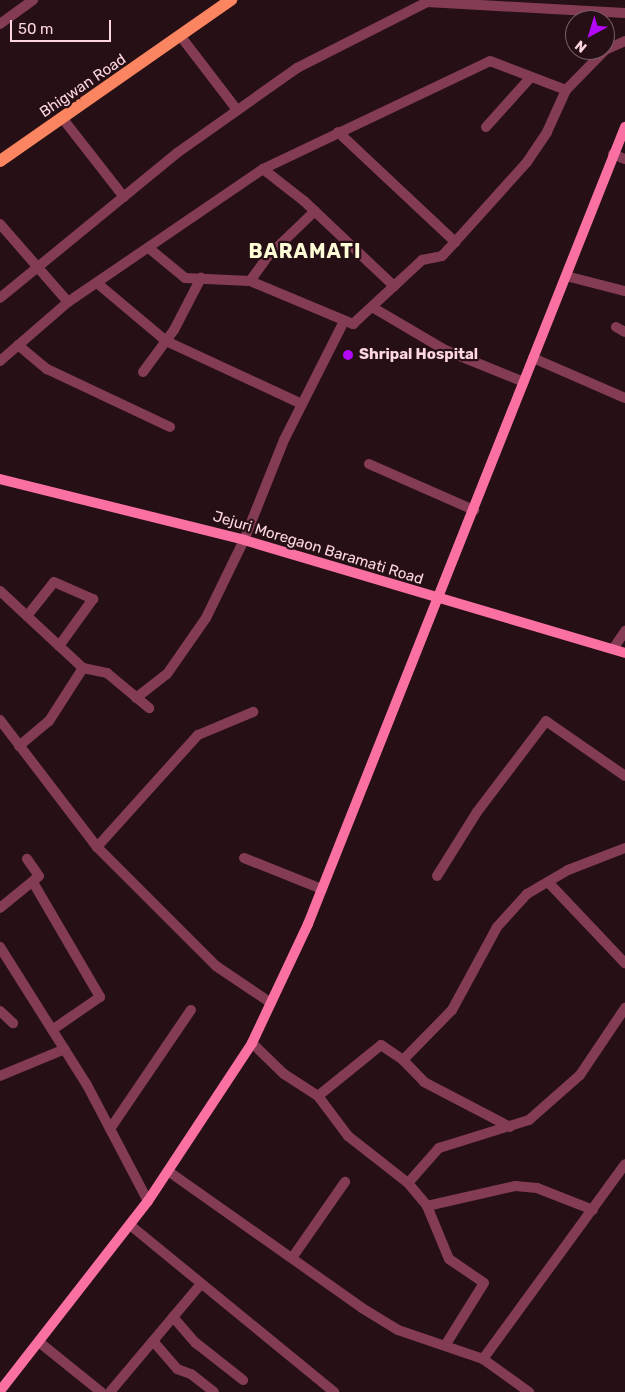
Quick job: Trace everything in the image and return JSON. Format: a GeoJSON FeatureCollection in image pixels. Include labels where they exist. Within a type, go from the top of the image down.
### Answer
{"type":"FeatureCollection","features":[{"type":"Feature","properties":{"kind":"main road","name":"Bhigwan Road"},"geometry":{"type":"LineString","coordinates":[[0,161],[182,38],[231,0]]}},
{"type":"Feature","properties":{"kind":"street"},"geometry":{"type":"LineString","coordinates":[[0,24],[33,0]]}},
{"type":"Feature","properties":{"kind":"street"},"geometry":{"type":"LineString","coordinates":[[0,298],[124,197],[237,110],[297,68],[427,2],[625,13]]}},
{"type":"Feature","properties":{"kind":"street"},"geometry":{"type":"LineString","coordinates":[[182,38],[237,110]]}},
{"type":"Feature","properties":{"kind":"street"},"geometry":{"type":"LineString","coordinates":[[150,249],[185,278],[250,281],[319,307],[353,324],[422,260],[442,256],[455,242],[527,162],[547,132],[566,90],[595,60]]}},
{"type":"Feature","properties":{"kind":"street"},"geometry":{"type":"LineString","coordinates":[[0,361],[68,302],[150,249],[263,169],[338,132],[490,61],[566,90]]}},
{"type":"Feature","properties":{"kind":"street"},"geometry":{"type":"LineString","coordinates":[[486,127],[531,77]]}},
{"type":"Feature","properties":{"kind":"street"},"geometry":{"type":"LineString","coordinates":[[62,119],[124,197]]}},
{"type":"Feature","properties":{"kind":"street"},"geometry":{"type":"LineString","coordinates":[[0,1392],[148,1202],[252,1043],[322,889],[439,600],[625,127]]}},
{"type":"Feature","properties":{"kind":"street"},"geometry":{"type":"LineString","coordinates":[[338,132],[455,242]]}},
{"type":"Feature","properties":{"kind":"street"},"geometry":{"type":"LineString","coordinates":[[613,154],[625,159]]}},
{"type":"Feature","properties":{"kind":"street"},"geometry":{"type":"LineString","coordinates":[[263,169],[315,211],[394,286]]}},
{"type":"Feature","properties":{"kind":"street"},"geometry":{"type":"LineString","coordinates":[[250,281],[268,256],[315,211]]}},
{"type":"Feature","properties":{"kind":"street"},"geometry":{"type":"LineString","coordinates":[[0,224],[68,302]]}},
{"type":"Feature","properties":{"kind":"street"},"geometry":{"type":"LineString","coordinates":[[566,276],[625,291]]}},
{"type":"Feature","properties":{"kind":"street"},"geometry":{"type":"LineString","coordinates":[[143,372],[166,341],[201,278]]}},
{"type":"Feature","properties":{"kind":"street"},"geometry":{"type":"LineString","coordinates":[[97,283],[166,341],[302,404]]}},
{"type":"Feature","properties":{"kind":"street"},"geometry":{"type":"LineString","coordinates":[[372,307],[445,350],[524,382]]}},
{"type":"Feature","properties":{"kind":"street"},"geometry":{"type":"LineString","coordinates":[[136,698],[166,674],[206,618],[244,540],[302,404],[344,321]]}},
{"type":"Feature","properties":{"kind":"street"},"geometry":{"type":"LineString","coordinates":[[18,345],[47,368],[170,428]]}},
{"type":"Feature","properties":{"kind":"street"},"geometry":{"type":"LineString","coordinates":[[533,358],[625,398]]}},
{"type":"Feature","properties":{"kind":"street"},"geometry":{"type":"LineString","coordinates":[[369,464],[474,510]]}},
{"type":"Feature","properties":{"kind":"street","name":"Jejuri Moregaon Baramati Road"},"geometry":{"type":"LineString","coordinates":[[0,479],[244,540],[439,600],[625,653]]}},
{"type":"Feature","properties":{"kind":"street"},"geometry":{"type":"LineString","coordinates":[[27,616],[54,582],[93,599],[59,646]]}},
{"type":"Feature","properties":{"kind":"street"},"geometry":{"type":"LineString","coordinates":[[0,591],[83,668],[107,673],[149,708]]}},
{"type":"Feature","properties":{"kind":"street"},"geometry":{"type":"LineString","coordinates":[[613,649],[625,631]]}},
{"type":"Feature","properties":{"kind":"street"},"geometry":{"type":"LineString","coordinates":[[19,746],[49,721],[83,668]]}},
{"type":"Feature","properties":{"kind":"street"},"geometry":{"type":"LineString","coordinates":[[97,847],[198,735],[253,712]]}},
{"type":"Feature","properties":{"kind":"street"},"geometry":{"type":"LineString","coordinates":[[0,720],[97,847],[216,966],[271,1003]]}},
{"type":"Feature","properties":{"kind":"street"},"geometry":{"type":"LineString","coordinates":[[437,876],[477,812],[546,721],[625,776]]}},
{"type":"Feature","properties":{"kind":"street"},"geometry":{"type":"LineString","coordinates":[[403,1060],[452,1010],[497,927],[527,894],[548,882],[625,848]]}},
{"type":"Feature","properties":{"kind":"street"},"geometry":{"type":"LineString","coordinates":[[244,858],[322,889]]}},
{"type":"Feature","properties":{"kind":"street"},"geometry":{"type":"LineString","coordinates":[[0,908],[34,884],[39,876],[27,859]]}},
{"type":"Feature","properties":{"kind":"street"},"geometry":{"type":"LineString","coordinates":[[548,882],[625,963]]}},
{"type":"Feature","properties":{"kind":"street"},"geometry":{"type":"LineString","coordinates":[[34,884],[100,997],[52,1030]]}},
{"type":"Feature","properties":{"kind":"street"},"geometry":{"type":"LineString","coordinates":[[0,947],[65,1050],[110,1129],[148,1202]]}},
{"type":"Feature","properties":{"kind":"street"},"geometry":{"type":"LineString","coordinates":[[408,1183],[439,1148],[529,1120],[580,1075],[625,1008]]}},
{"type":"Feature","properties":{"kind":"street"},"geometry":{"type":"LineString","coordinates":[[110,1129],[191,1010]]}},
{"type":"Feature","properties":{"kind":"street"},"geometry":{"type":"LineString","coordinates":[[0,1011],[13,1023]]}},
{"type":"Feature","properties":{"kind":"street"},"geometry":{"type":"LineString","coordinates":[[252,1043],[284,1074],[318,1096],[348,1136],[408,1183],[427,1206],[449,1259],[484,1283],[446,1344]]}},
{"type":"Feature","properties":{"kind":"street"},"geometry":{"type":"LineString","coordinates":[[318,1096],[381,1045],[403,1060],[424,1082],[510,1127]]}},
{"type":"Feature","properties":{"kind":"street"},"geometry":{"type":"LineString","coordinates":[[0,1076],[65,1050]]}},
{"type":"Feature","properties":{"kind":"street"},"geometry":{"type":"LineString","coordinates":[[483,1359],[623,1170]]}},
{"type":"Feature","properties":{"kind":"street"},"geometry":{"type":"LineString","coordinates":[[168,1171],[398,1330],[446,1344],[483,1359],[529,1392]]}},
{"type":"Feature","properties":{"kind":"street"},"geometry":{"type":"LineString","coordinates":[[292,1258],[345,1182]]}},
{"type":"Feature","properties":{"kind":"street"},"geometry":{"type":"LineString","coordinates":[[427,1206],[515,1186],[537,1188],[594,1210]]}},
{"type":"Feature","properties":{"kind":"street"},"geometry":{"type":"LineString","coordinates":[[130,1225],[334,1392]]}},
{"type":"Feature","properties":{"kind":"street"},"geometry":{"type":"LineString","coordinates":[[110,1392],[201,1284]]}},
{"type":"Feature","properties":{"kind":"street"},"geometry":{"type":"LineString","coordinates":[[173,1317],[196,1343],[243,1380]]}},
{"type":"Feature","properties":{"kind":"street"},"geometry":{"type":"LineString","coordinates":[[153,1341],[177,1369],[191,1374],[214,1392]]}},
{"type":"Feature","properties":{"kind":"street"},"geometry":{"type":"LineString","coordinates":[[39,1342],[100,1392]]}},
{"type":"Feature","properties":{"kind":"place","name":"Shripal Hospital"},"geometry":{"type":"Point","coordinates":[348,355]}},
{"type":"Feature","properties":{"kind":"district","name":"BARAMATI"},"geometry":{"type":"Point","coordinates":[305,251]}}]}
